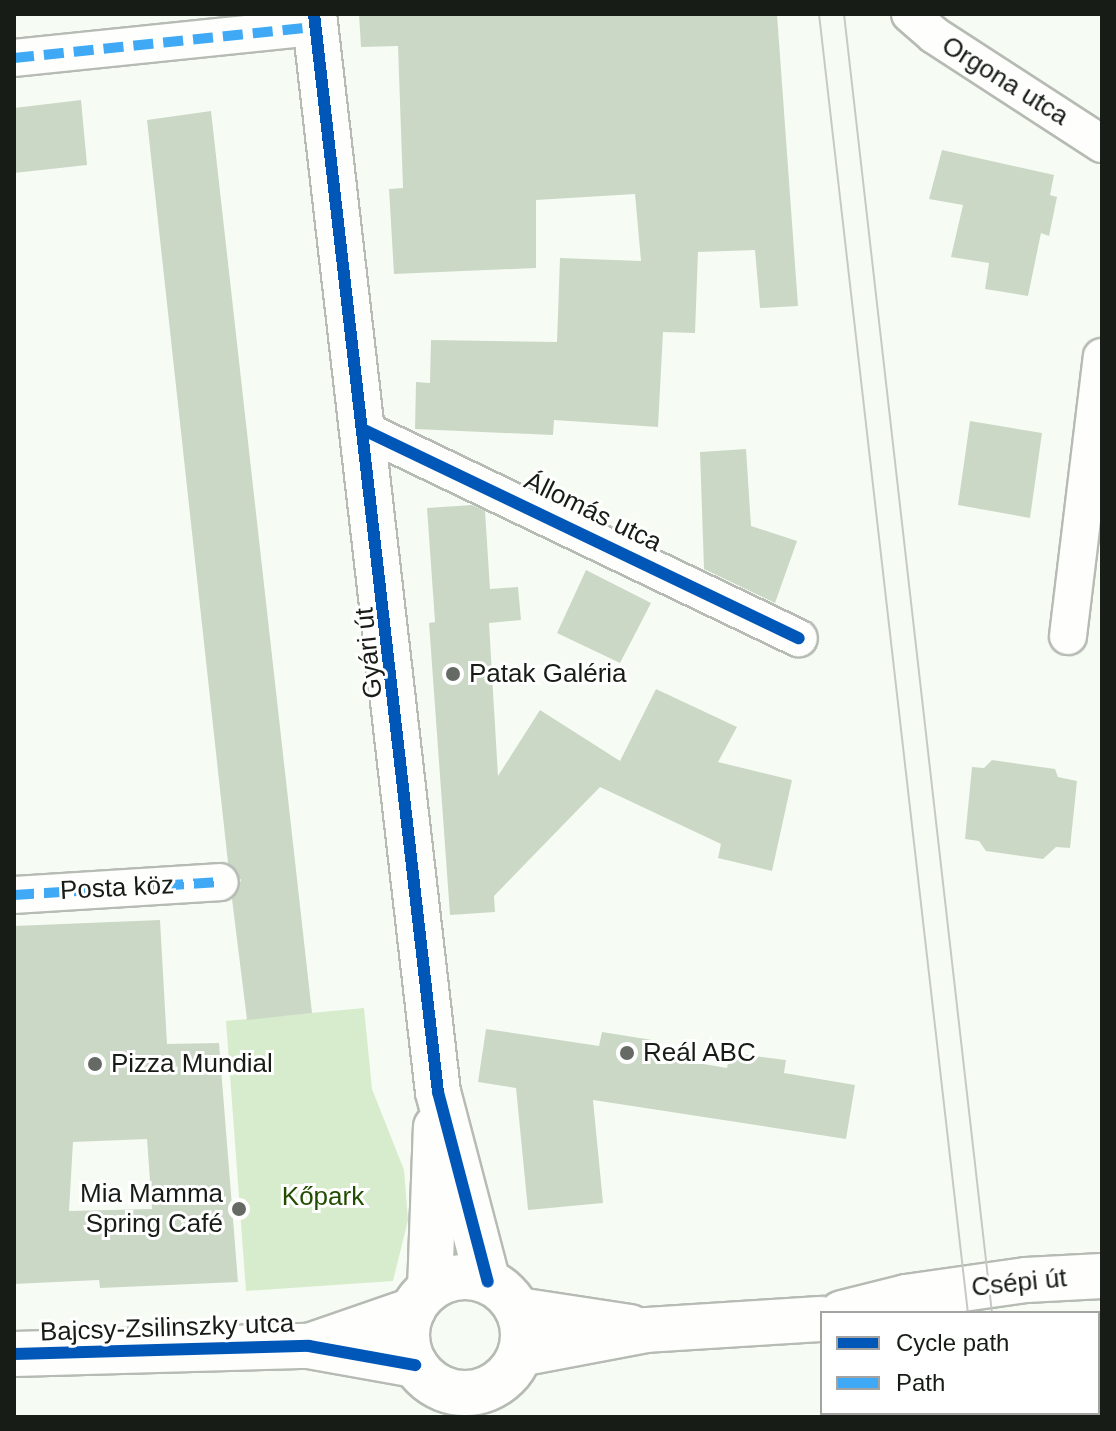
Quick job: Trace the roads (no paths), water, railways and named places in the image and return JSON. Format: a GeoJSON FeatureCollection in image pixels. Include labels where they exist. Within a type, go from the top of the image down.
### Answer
{"type":"FeatureCollection","features":[{"type":"Feature","properties":{"kind":"street","name":"Orgona utca"},"geometry":{"type":"LineString","coordinates":[[910,14],[934,35],[1102,144]]}},
{"type":"Feature","properties":{"kind":"street"},"geometry":{"type":"LineString","coordinates":[[14,58],[315,20]]}},
{"type":"Feature","properties":{"kind":"street","name":"Gyári út"},"geometry":{"type":"LineString","coordinates":[[315,20],[438,1092],[422,1299]]}},
{"type":"Feature","properties":{"kind":"street"},"geometry":{"type":"LineString","coordinates":[[1068,636],[1102,357]]}},
{"type":"Feature","properties":{"kind":"street","name":"Állomás utca"},"geometry":{"type":"LineString","coordinates":[[364,430],[799,638]]}},
{"type":"Feature","properties":{"kind":"street","name":"Posta köz"},"geometry":{"type":"LineString","coordinates":[[14,895],[220,882]]}},
{"type":"Feature","properties":{"kind":"street","name":"Gyári út"},"geometry":{"type":"LineString","coordinates":[[438,1092],[503,1296]]}},
{"type":"Feature","properties":{"kind":"street","name":"Csépi út"},"geometry":{"type":"LineString","coordinates":[[854,1311],[951,1290],[1102,1276]]}},
{"type":"Feature","properties":{"kind":"street"},"geometry":{"type":"LineString","coordinates":[[458,1278],[503,1296],[523,1332],[503,1385],[466,1393],[433,1390],[408,1347],[422,1299],[458,1278]]}},
{"type":"Feature","properties":{"kind":"street","name":"Csépi út"},"geometry":{"type":"LineString","coordinates":[[1024,1311],[1102,1283]]}},
{"type":"Feature","properties":{"kind":"street","name":"Csépi út"},"geometry":{"type":"LineString","coordinates":[[503,1296],[646,1330]]}},
{"type":"Feature","properties":{"kind":"street","name":"Bajcsy-Zsilinszky utca"},"geometry":{"type":"LineString","coordinates":[[14,1354],[309,1346],[422,1299]]}},
{"type":"Feature","properties":{"kind":"street","name":"Csépi út"},"geometry":{"type":"LineString","coordinates":[[503,1385],[646,1330],[820,1317]]}},
{"type":"Feature","properties":{"kind":"street","name":"Bajcsy-Zsilinszky utca"},"geometry":{"type":"LineString","coordinates":[[309,1346],[433,1390]]}},
{"type":"Feature","properties":{"kind":"tram line"},"geometry":{"type":"LineString","coordinates":[[819,14],[968,1311]]}},
{"type":"Feature","properties":{"kind":"tram line"},"geometry":{"type":"LineString","coordinates":[[844,14],[992,1311]]}},
{"type":"Feature","properties":{"kind":"place","name":"Patak Galéria"},"geometry":{"type":"Point","coordinates":[453,674]}},
{"type":"Feature","properties":{"kind":"place","name":"Reál ABC"},"geometry":{"type":"Point","coordinates":[627,1053]}},
{"type":"Feature","properties":{"kind":"place","name":"Pizza Mundial"},"geometry":{"type":"Point","coordinates":[95,1064]}},
{"type":"Feature","properties":{"kind":"place","name":"Mia Mamma Spring Café"},"geometry":{"type":"Point","coordinates":[239,1209]}},
{"type":"Feature","properties":{"kind":"park label","name":"Kőpark"},"geometry":{"type":"Point","coordinates":[323,1197]}}]}
